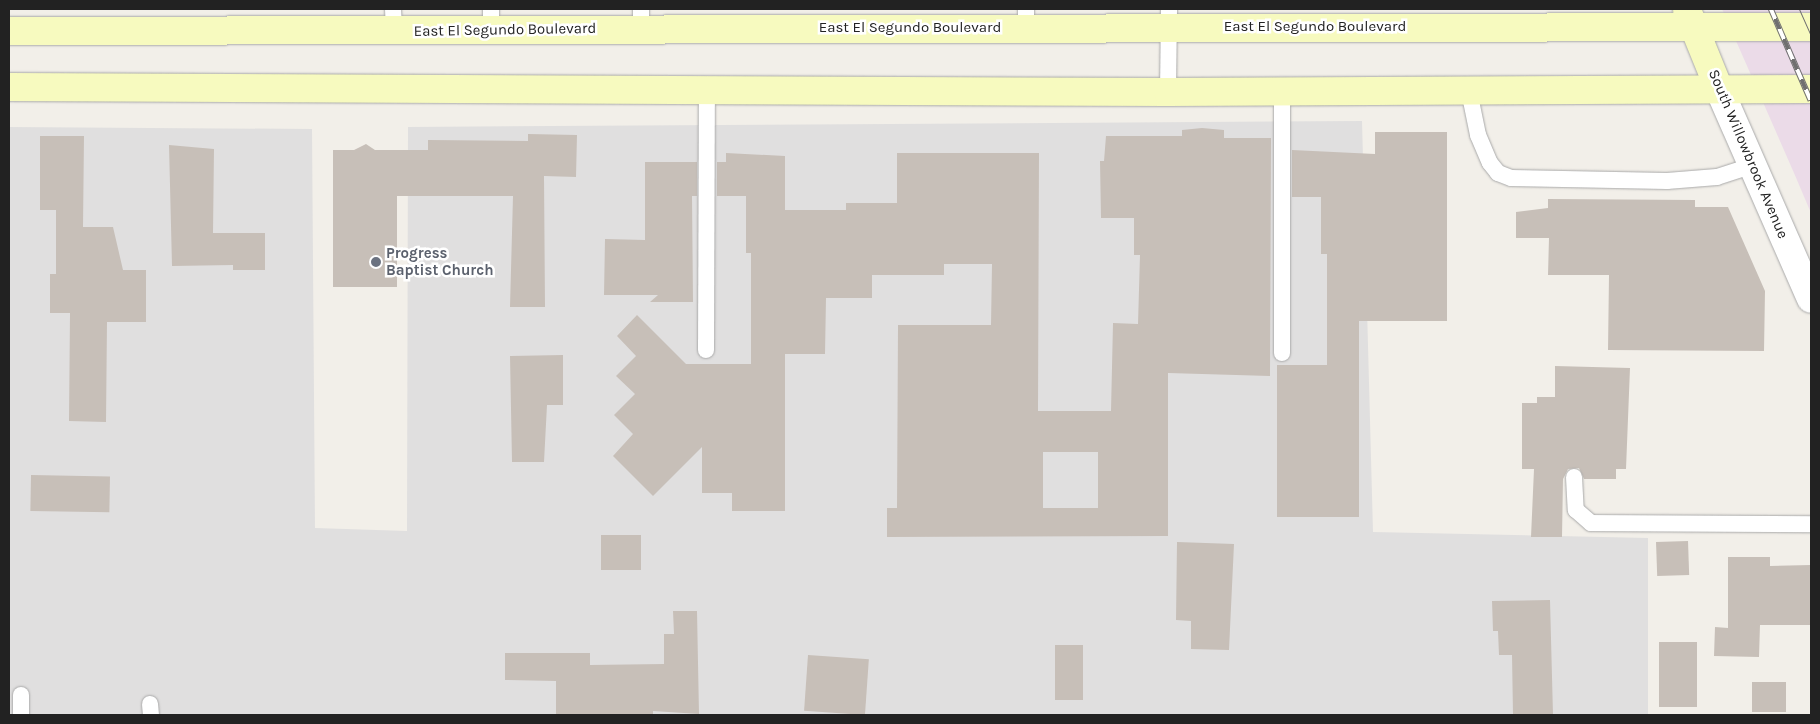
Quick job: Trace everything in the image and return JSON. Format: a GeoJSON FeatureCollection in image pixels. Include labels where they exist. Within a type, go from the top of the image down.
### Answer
{"type":"FeatureCollection","features":[{"type":"Feature","properties":{"kind":"main road","name":"East El Segundo Boulevard"},"geometry":{"type":"LineString","coordinates":[[9,31],[491,19],[1690,17],[1811,27]]}},
{"type":"Feature","properties":{"kind":"main road","name":"South Willowbrook Avenue"},"geometry":{"type":"LineString","coordinates":[[1690,17],[1719,89]]}},
{"type":"Feature","properties":{"kind":"main road"},"geometry":{"type":"LineString","coordinates":[[9,87],[1168,92],[1811,89]]}},
{"type":"Feature","properties":{"kind":"street","name":"South Willowbrook Avenue"},"geometry":{"type":"LineString","coordinates":[[1719,89],[1811,299]]}},
{"type":"Feature","properties":{"kind":"lane"},"geometry":{"type":"LineString","coordinates":[[1168,92],[1169,18]]}},
{"type":"Feature","properties":{"kind":"lane"},"geometry":{"type":"LineString","coordinates":[[706,350],[707,91]]}},
{"type":"Feature","properties":{"kind":"lane"},"geometry":{"type":"LineString","coordinates":[[1469,91],[1478,135],[1490,163],[1498,173],[1512,178],[1667,181],[1717,177],[1752,165]]}},
{"type":"Feature","properties":{"kind":"lane"},"geometry":{"type":"LineString","coordinates":[[1282,92],[1282,353]]}},
{"type":"Feature","properties":{"kind":"lane"},"geometry":{"type":"LineString","coordinates":[[1574,477],[1576,510],[1591,524],[1811,524]]}},
{"type":"Feature","properties":{"kind":"lane"},"geometry":{"type":"LineString","coordinates":[[21,696],[21,715]]}},
{"type":"Feature","properties":{"kind":"shaded area"},"geometry":{"type":"Polygon","coordinates":[[[1722,9],[1811,9],[1811,213],[1794,173],[1722,9]]]}},
{"type":"Feature","properties":{"kind":"shaded area"},"geometry":{"type":"Polygon","coordinates":[[[1362,121],[1373,532],[1648,538],[1648,715],[9,715],[9,127],[312,129],[315,528],[407,531],[408,127],[1362,121]]]}},
{"type":"Feature","properties":{"kind":"building"},"geometry":{"type":"Polygon","coordinates":[[[1202,128],[1224,130],[1224,138],[1271,138],[1270,376],[1168,373],[1168,536],[887,537],[887,508],[897,508],[898,325],[991,325],[992,264],[944,264],[944,275],[872,275],[872,298],[826,298],[825,354],[785,354],[785,511],[732,511],[732,493],[702,493],[702,447],[653,496],[613,456],[633,434],[614,415],[635,394],[616,376],[636,356],[617,336],[637,315],[686,364],[751,364],[751,253],[746,253],[746,196],[717,196],[717,162],[726,162],[726,153],[785,156],[785,210],[846,210],[846,203],[897,203],[897,153],[1039,153],[1038,411],[1111,411],[1113,323],[1138,324],[1140,255],[1134,255],[1134,218],[1101,218],[1100,161],[1104,161],[1106,136],[1182,136],[1182,130],[1202,128]],[[1043,452],[1043,508],[1098,508],[1098,452],[1043,452]]]}},
{"type":"Feature","properties":{"kind":"building"},"geometry":{"type":"Polygon","coordinates":[[[1375,132],[1447,132],[1447,321],[1359,321],[1359,517],[1277,517],[1277,365],[1327,365],[1327,254],[1321,254],[1321,197],[1292,197],[1292,150],[1375,154],[1375,132]]]}},
{"type":"Feature","properties":{"kind":"building"},"geometry":{"type":"Polygon","coordinates":[[[528,134],[577,135],[576,177],[544,176],[545,307],[510,307],[513,196],[397,196],[397,287],[333,287],[333,150],[354,150],[366,144],[375,150],[428,150],[428,140],[528,141],[528,134]]]}},
{"type":"Feature","properties":{"kind":"building"},"geometry":{"type":"Polygon","coordinates":[[[40,136],[84,136],[83,227],[113,227],[123,270],[146,270],[146,322],[107,322],[106,422],[69,421],[70,313],[50,313],[50,274],[56,274],[56,210],[40,210],[40,136]]]}},
{"type":"Feature","properties":{"kind":"building"},"geometry":{"type":"Polygon","coordinates":[[[169,145],[214,149],[213,233],[265,233],[265,270],[233,270],[233,265],[172,266],[169,145]]]}},
{"type":"Feature","properties":{"kind":"building"},"geometry":{"type":"Polygon","coordinates":[[[645,162],[697,162],[697,196],[692,196],[693,302],[650,302],[658,295],[604,295],[605,239],[645,240],[645,162]]]}},
{"type":"Feature","properties":{"kind":"building"},"geometry":{"type":"Polygon","coordinates":[[[1548,199],[1695,200],[1695,207],[1728,207],[1765,291],[1764,351],[1608,350],[1609,275],[1548,275],[1549,238],[1516,238],[1516,212],[1548,208],[1548,199]]]}},
{"type":"Feature","properties":{"kind":"building"},"geometry":{"type":"Polygon","coordinates":[[[563,355],[563,405],[547,405],[544,462],[512,462],[510,356],[563,355]]]}},
{"type":"Feature","properties":{"kind":"building"},"geometry":{"type":"Polygon","coordinates":[[[1555,366],[1630,368],[1626,469],[1616,469],[1616,479],[1584,479],[1579,468],[1568,469],[1563,479],[1562,537],[1531,537],[1534,469],[1522,469],[1522,403],[1537,403],[1537,397],[1555,397],[1555,366]]]}},
{"type":"Feature","properties":{"kind":"building"},"geometry":{"type":"Polygon","coordinates":[[[31,475],[110,476],[109,512],[30,511],[31,475]]]}},
{"type":"Feature","properties":{"kind":"building"},"geometry":{"type":"Polygon","coordinates":[[[601,535],[641,535],[641,570],[601,570],[601,535]]]}},
{"type":"Feature","properties":{"kind":"building"},"geometry":{"type":"Polygon","coordinates":[[[1688,541],[1689,575],[1657,576],[1656,542],[1688,541]]]}},
{"type":"Feature","properties":{"kind":"building"},"geometry":{"type":"Polygon","coordinates":[[[1177,542],[1234,544],[1229,650],[1191,649],[1191,621],[1176,620],[1177,542]]]}},
{"type":"Feature","properties":{"kind":"building"},"geometry":{"type":"Polygon","coordinates":[[[1728,557],[1770,557],[1770,566],[1811,565],[1811,625],[1760,625],[1759,657],[1714,656],[1715,627],[1728,628],[1728,557]]]}},
{"type":"Feature","properties":{"kind":"building"},"geometry":{"type":"Polygon","coordinates":[[[1550,600],[1553,715],[1513,715],[1512,655],[1499,655],[1498,631],[1493,631],[1492,601],[1550,600]]]}},
{"type":"Feature","properties":{"kind":"building"},"geometry":{"type":"Polygon","coordinates":[[[673,611],[697,611],[699,714],[653,711],[653,715],[556,715],[556,681],[505,680],[505,653],[590,653],[590,665],[664,664],[664,634],[674,634],[673,611]]]}},
{"type":"Feature","properties":{"kind":"building"},"geometry":{"type":"Polygon","coordinates":[[[1659,642],[1697,642],[1697,707],[1659,707],[1659,642]]]}},
{"type":"Feature","properties":{"kind":"building"},"geometry":{"type":"Polygon","coordinates":[[[1055,645],[1083,645],[1083,700],[1055,700],[1055,645]]]}},
{"type":"Feature","properties":{"kind":"building"},"geometry":{"type":"Polygon","coordinates":[[[808,655],[869,659],[865,715],[804,711],[808,655]]]}},
{"type":"Feature","properties":{"kind":"building"},"geometry":{"type":"Polygon","coordinates":[[[1752,682],[1786,682],[1786,712],[1752,712],[1752,682]]]}},
{"type":"Feature","properties":{"kind":"tram line"},"geometry":{"type":"LineString","coordinates":[[1799,9],[1811,36]]}},
{"type":"Feature","properties":{"kind":"railway"},"geometry":{"type":"LineString","coordinates":[[1771,9],[1811,101]]}},
{"type":"Feature","properties":{"kind":"place","name":"Progress Baptist Church"},"geometry":{"type":"Point","coordinates":[376,262]}}]}
